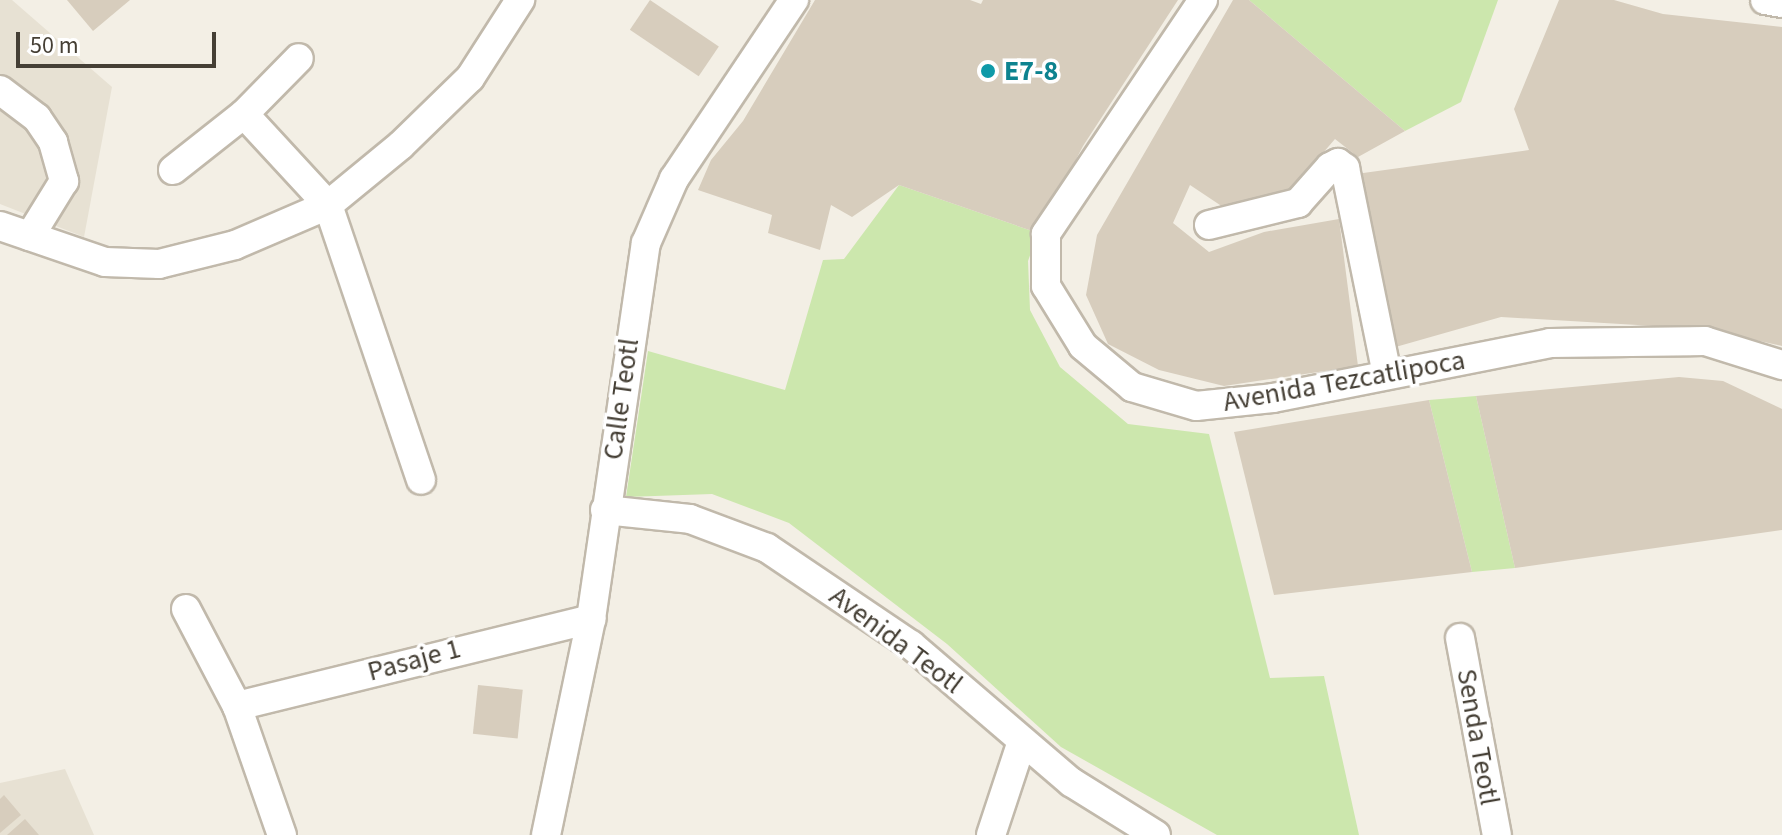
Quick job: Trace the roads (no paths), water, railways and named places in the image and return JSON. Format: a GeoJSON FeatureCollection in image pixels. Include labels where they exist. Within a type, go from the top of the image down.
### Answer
{"type":"FeatureCollection","features":[{"type":"Feature","properties":{"kind":"street"},"geometry":{"type":"LineString","coordinates":[[0,226],[105,262],[159,264],[235,245],[328,205],[401,145],[470,78],[520,0]]}},
{"type":"Feature","properties":{"kind":"street","name":"Calle Teotl"},"geometry":{"type":"LineString","coordinates":[[546,835],[591,619],[646,243],[674,179],[794,0]]}},
{"type":"Feature","properties":{"kind":"street","name":"Avenida Tezcatlipoca"},"geometry":{"type":"LineString","coordinates":[[1203,0],[1046,234],[1046,286],[1083,346],[1132,387],[1196,406],[1273,398],[1550,343],[1705,341],[1782,365]]}},
{"type":"Feature","properties":{"kind":"street"},"geometry":{"type":"LineString","coordinates":[[1765,0],[1782,3]]}},
{"type":"Feature","properties":{"kind":"street"},"geometry":{"type":"LineString","coordinates":[[173,170],[244,114],[299,58]]}},
{"type":"Feature","properties":{"kind":"street"},"geometry":{"type":"LineString","coordinates":[[0,90],[37,118],[53,142],[64,181],[30,236]]}},
{"type":"Feature","properties":{"kind":"street"},"geometry":{"type":"LineString","coordinates":[[244,114],[328,205],[421,480]]}},
{"type":"Feature","properties":{"kind":"street"},"geometry":{"type":"LineString","coordinates":[[1298,203],[1338,163],[1345,168],[1387,375]]}},
{"type":"Feature","properties":{"kind":"street"},"geometry":{"type":"LineString","coordinates":[[1209,225],[1298,203],[1353,202]]}},
{"type":"Feature","properties":{"kind":"street","name":"Avenida Teotl"},"geometry":{"type":"LineString","coordinates":[[605,510],[690,519],[767,548],[911,645],[1071,782],[1156,835]]}},
{"type":"Feature","properties":{"kind":"street"},"geometry":{"type":"LineString","coordinates":[[186,609],[237,706],[282,835]]}},
{"type":"Feature","properties":{"kind":"street","name":"Pasaje 1"},"geometry":{"type":"LineString","coordinates":[[237,706],[591,619]]}},
{"type":"Feature","properties":{"kind":"street","name":"Senda Teotl"},"geometry":{"type":"LineString","coordinates":[[1460,638],[1497,835]]}},
{"type":"Feature","properties":{"kind":"street"},"geometry":{"type":"LineString","coordinates":[[991,835],[1022,741]]}},
{"type":"Feature","properties":{"kind":"place","name":"E7-8"},"geometry":{"type":"Point","coordinates":[988,71]}}]}
